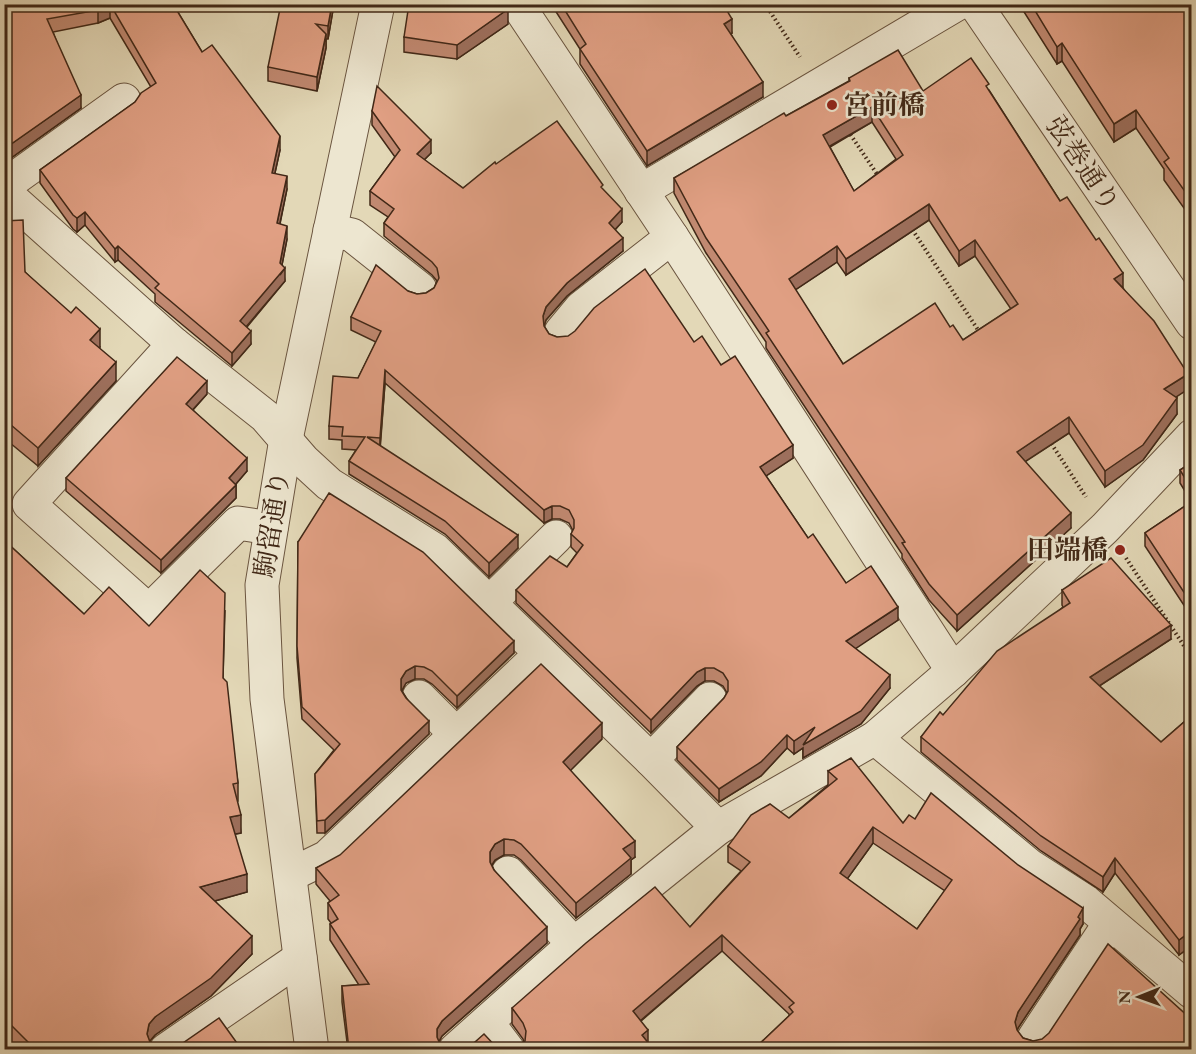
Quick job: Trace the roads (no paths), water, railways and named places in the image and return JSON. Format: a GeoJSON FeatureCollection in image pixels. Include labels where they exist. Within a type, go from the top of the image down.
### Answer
{"type":"FeatureCollection","features":[{"type":"Feature","properties":{"kind":"street","name":"駒留通り"},"geometry":{"type":"LineString","coordinates":[[312,1050],[267,699],[262,585],[286,440],[378,4]]}},
{"type":"Feature","properties":{"kind":"street"},"geometry":{"type":"LineString","coordinates":[[517,4],[672,237],[953,670]]}},
{"type":"Feature","properties":{"kind":"street"},"geometry":{"type":"LineString","coordinates":[[641,190],[957,4]]}},
{"type":"Feature","properties":{"kind":"street","name":"弦巻通り"},"geometry":{"type":"LineString","coordinates":[[975,4],[1191,323]]}},
{"type":"Feature","properties":{"kind":"street"},"geometry":{"type":"LineString","coordinates":[[4,186],[124,100]]}},
{"type":"Feature","properties":{"kind":"street"},"geometry":{"type":"LineString","coordinates":[[4,192],[174,344],[265,416],[304,461],[330,484],[435,550],[718,828]]}},
{"type":"Feature","properties":{"kind":"street"},"geometry":{"type":"LineString","coordinates":[[330,230],[352,235],[420,289]]}},
{"type":"Feature","properties":{"kind":"street"},"geometry":{"type":"LineString","coordinates":[[561,332],[581,308],[672,237]]}},
{"type":"Feature","properties":{"kind":"street"},"geometry":{"type":"LineString","coordinates":[[174,344],[29,504],[149,611],[238,524],[271,528]]}},
{"type":"Feature","properties":{"kind":"street"},"geometry":{"type":"LineString","coordinates":[[455,1050],[573,944],[718,828],[876,738],[953,670],[1105,528],[1191,436]]}},
{"type":"Feature","properties":{"kind":"street"},"geometry":{"type":"LineString","coordinates":[[490,602],[556,537]]}},
{"type":"Feature","properties":{"kind":"street"},"geometry":{"type":"LineString","coordinates":[[290,875],[327,857],[541,654]]}},
{"type":"Feature","properties":{"kind":"street"},"geometry":{"type":"LineString","coordinates":[[419,697],[456,735]]}},
{"type":"Feature","properties":{"kind":"street"},"geometry":{"type":"LineString","coordinates":[[651,760],[710,699]]}},
{"type":"Feature","properties":{"kind":"street"},"geometry":{"type":"LineString","coordinates":[[876,738],[1030,867],[1086,902],[1191,992]]}},
{"type":"Feature","properties":{"kind":"street"},"geometry":{"type":"LineString","coordinates":[[508,873],[573,944]]}},
{"type":"Feature","properties":{"kind":"street"},"geometry":{"type":"LineString","coordinates":[[1034,1038],[1110,923]]}},
{"type":"Feature","properties":{"kind":"street"},"geometry":{"type":"LineString","coordinates":[[166,1050],[300,958]]}},
{"type":"Feature","properties":{"kind":"street"},"geometry":{"type":"LineString","coordinates":[[487,1022],[508,1050]]}},
{"type":"Feature","properties":{"kind":"place","name":"宮前橋"},"geometry":{"type":"Point","coordinates":[832,105]}},
{"type":"Feature","properties":{"kind":"place","name":"田端橋"},"geometry":{"type":"Point","coordinates":[1120,550]}}]}
